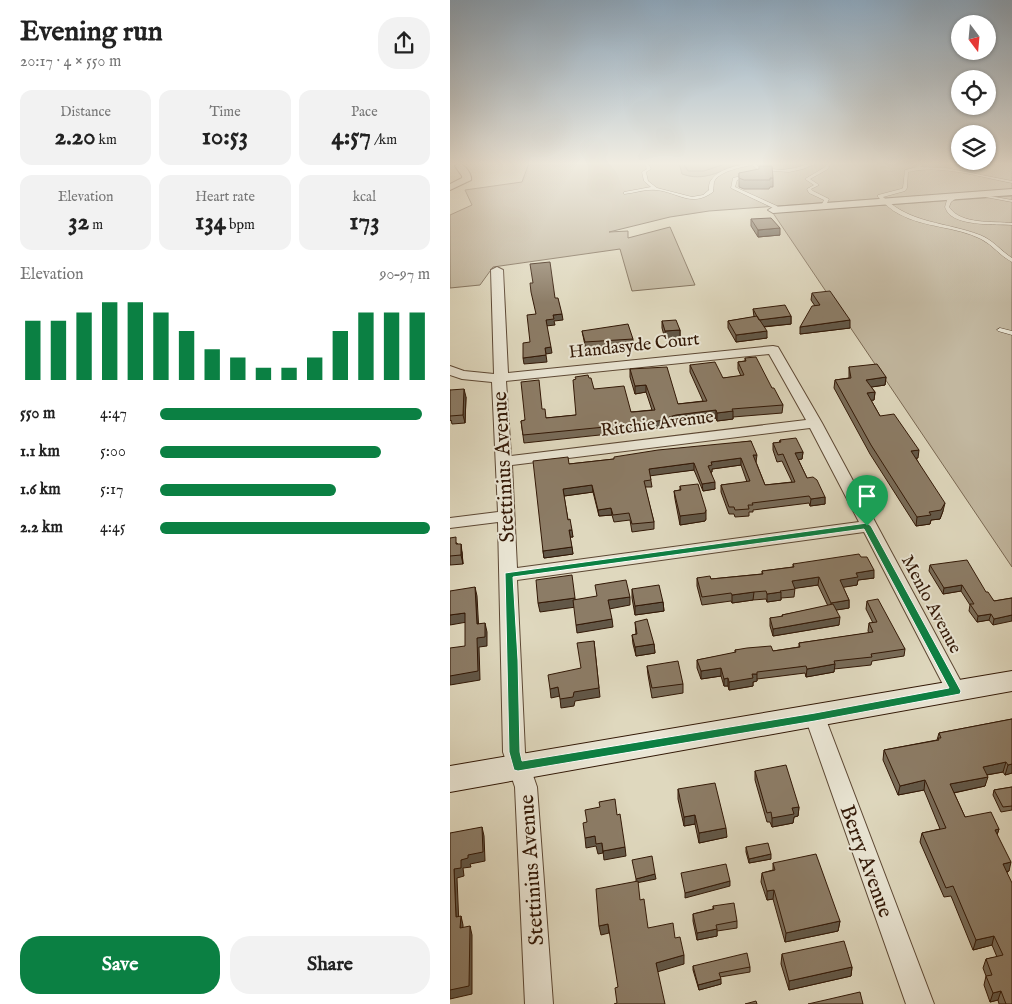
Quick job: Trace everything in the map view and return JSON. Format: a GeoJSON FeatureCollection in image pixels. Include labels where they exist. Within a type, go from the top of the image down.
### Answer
{"type":"FeatureCollection","features":[{"type":"Feature","properties":{"kind":"street","name":"Stettinius Avenue"},"geometry":{"type":"LineString","coordinates":[[497,270],[502,370],[499,378],[513,660],[514,752],[526,786],[539,1004]]}},
{"type":"Feature","properties":{"kind":"street","name":"Handasyde Court"},"geometry":{"type":"LineString","coordinates":[[450,370],[462,375],[499,378],[774,350]]}},
{"type":"Feature","properties":{"kind":"street","name":"Menlo Avenue"},"geometry":{"type":"LineString","coordinates":[[774,350],[956,691]]}},
{"type":"Feature","properties":{"kind":"street","name":"Ritchie Avenue"},"geometry":{"type":"LineString","coordinates":[[504,460],[814,423]]}},
{"type":"Feature","properties":{"kind":"street"},"geometry":{"type":"LineString","coordinates":[[450,522],[505,516]]}},
{"type":"Feature","properties":{"kind":"street"},"geometry":{"type":"LineString","coordinates":[[508,575],[867,526]]}},
{"type":"Feature","properties":{"kind":"street"},"geometry":{"type":"LineString","coordinates":[[450,779],[815,717],[1012,681]]}},
{"type":"Feature","properties":{"kind":"street","name":"Berry Avenue"},"geometry":{"type":"LineString","coordinates":[[815,717],[920,1004]]}},
{"type":"Feature","properties":{"kind":"lane"},"geometry":{"type":"LineString","coordinates":[[896,210],[911,219],[953,228],[983,238],[1012,260]]}},
{"type":"Feature","properties":{"kind":"lane"},"geometry":{"type":"LineString","coordinates":[[949,210],[952,214],[969,221],[1012,224]]}},
{"type":"Feature","properties":{"kind":"lane"},"geometry":{"type":"LineString","coordinates":[[1000,330],[1012,333]]}},
{"type":"Feature","properties":{"kind":"shaded area"},"geometry":{"type":"Polygon","coordinates":[[[461,210],[725,210],[670,217],[609,232],[628,231],[628,238],[670,227],[695,285],[632,291],[620,249],[493,267],[480,285],[450,288],[450,215],[461,210]]]}},
{"type":"Feature","properties":{"kind":"shaded area"},"geometry":{"type":"Polygon","coordinates":[[[817,210],[1012,210],[1012,567],[773,213],[817,210]]]}},
{"type":"Feature","properties":{"kind":"building"},"geometry":{"type":"Polygon","coordinates":[[[771,218],[780,228],[758,230],[751,219],[771,218]]]}},
{"type":"Feature","properties":{"kind":"building"},"geometry":{"type":"Polygon","coordinates":[[[550,262],[555,298],[558,298],[562,314],[553,315],[554,319],[546,320],[551,347],[545,348],[546,355],[523,358],[523,343],[530,342],[527,315],[536,314],[531,292],[530,283],[533,283],[530,264],[550,262]]]}},
{"type":"Feature","properties":{"kind":"building"},"geometry":{"type":"Polygon","coordinates":[[[830,291],[850,320],[800,327],[812,306],[820,305],[812,293],[830,291]]]}},
{"type":"Feature","properties":{"kind":"building"},"geometry":{"type":"Polygon","coordinates":[[[785,305],[791,316],[759,320],[753,309],[785,305]]]}},
{"type":"Feature","properties":{"kind":"building"},"geometry":{"type":"Polygon","coordinates":[[[757,316],[767,331],[736,335],[728,321],[757,316]]]}},
{"type":"Feature","properties":{"kind":"building"},"geometry":{"type":"Polygon","coordinates":[[[676,320],[680,330],[665,331],[662,321],[676,320]]]}},
{"type":"Feature","properties":{"kind":"building"},"geometry":{"type":"Polygon","coordinates":[[[628,324],[633,339],[585,342],[582,331],[628,324]]]}},
{"type":"Feature","properties":{"kind":"building"},"geometry":{"type":"Polygon","coordinates":[[[756,357],[783,405],[732,409],[733,411],[717,413],[716,410],[676,415],[669,417],[670,419],[646,423],[523,435],[521,421],[525,420],[521,382],[539,380],[542,409],[545,409],[546,418],[576,415],[573,380],[576,379],[575,377],[588,375],[591,378],[594,389],[624,386],[631,412],[655,410],[646,385],[635,386],[630,369],[667,367],[678,404],[707,401],[690,365],[715,362],[723,378],[744,375],[738,362],[746,361],[745,358],[756,357]]]}},
{"type":"Feature","properties":{"kind":"building"},"geometry":{"type":"Polygon","coordinates":[[[877,364],[886,377],[866,380],[875,392],[867,393],[880,416],[894,414],[919,450],[911,451],[945,503],[941,510],[929,512],[931,515],[917,517],[871,445],[835,380],[851,378],[849,367],[877,364]]]}},
{"type":"Feature","properties":{"kind":"building"},"geometry":{"type":"Polygon","coordinates":[[[464,389],[463,415],[450,416],[450,390],[464,389]]]}},
{"type":"Feature","properties":{"kind":"building"},"geometry":{"type":"Polygon","coordinates":[[[796,438],[803,452],[795,453],[807,478],[813,477],[817,480],[825,497],[811,499],[809,496],[752,503],[753,505],[748,505],[749,509],[735,510],[734,507],[729,507],[721,485],[750,481],[741,458],[711,462],[712,465],[708,466],[715,482],[702,484],[694,463],[649,469],[651,480],[644,481],[654,522],[632,524],[629,513],[613,515],[611,508],[598,510],[592,485],[563,489],[568,520],[570,519],[572,530],[569,530],[572,547],[543,551],[533,461],[568,457],[569,464],[614,459],[614,457],[658,450],[751,441],[757,455],[753,455],[765,485],[795,482],[783,454],[778,455],[773,443],[796,438]]]}},
{"type":"Feature","properties":{"kind":"building"},"geometry":{"type":"Polygon","coordinates":[[[698,484],[706,510],[705,513],[680,516],[674,491],[681,490],[680,486],[698,484]]]}},
{"type":"Feature","properties":{"kind":"building"},"geometry":{"type":"Polygon","coordinates":[[[456,537],[456,544],[461,544],[461,555],[450,556],[450,538],[456,537]]]}},
{"type":"Feature","properties":{"kind":"building"},"geometry":{"type":"Polygon","coordinates":[[[859,554],[861,557],[867,557],[874,570],[856,573],[858,577],[840,580],[849,600],[831,603],[819,577],[792,581],[795,589],[781,592],[767,594],[766,591],[732,595],[731,593],[702,597],[697,578],[710,576],[711,579],[763,574],[762,571],[794,567],[793,564],[859,554]]]}},
{"type":"Feature","properties":{"kind":"building"},"geometry":{"type":"Polygon","coordinates":[[[967,560],[986,592],[994,601],[1012,598],[1012,615],[994,619],[991,614],[978,616],[970,604],[974,604],[962,585],[944,588],[930,565],[967,560]]]}},
{"type":"Feature","properties":{"kind":"building"},"geometry":{"type":"Polygon","coordinates":[[[572,575],[575,598],[538,603],[536,580],[572,575]]]}},
{"type":"Feature","properties":{"kind":"building"},"geometry":{"type":"Polygon","coordinates":[[[626,580],[630,597],[608,600],[612,619],[576,625],[573,600],[597,596],[595,585],[626,580]]]}},
{"type":"Feature","properties":{"kind":"building"},"geometry":{"type":"Polygon","coordinates":[[[659,585],[663,602],[635,606],[632,589],[659,585]]]}},
{"type":"Feature","properties":{"kind":"building"},"geometry":{"type":"Polygon","coordinates":[[[475,587],[477,624],[485,623],[485,637],[477,638],[478,671],[450,676],[450,648],[465,646],[465,613],[450,615],[450,591],[475,587]]]}},
{"type":"Feature","properties":{"kind":"building"},"geometry":{"type":"Polygon","coordinates":[[[878,599],[905,649],[871,654],[872,657],[834,661],[835,664],[807,669],[806,666],[757,672],[757,674],[752,674],[753,678],[729,682],[728,678],[724,679],[721,668],[701,671],[697,660],[736,652],[735,650],[771,646],[773,651],[800,647],[799,643],[873,632],[869,623],[877,622],[867,601],[878,599]]]}},
{"type":"Feature","properties":{"kind":"building"},"geometry":{"type":"Polygon","coordinates":[[[833,604],[840,617],[773,629],[770,618],[833,604]]]}},
{"type":"Feature","properties":{"kind":"building"},"geometry":{"type":"Polygon","coordinates":[[[647,619],[654,644],[635,647],[632,635],[637,634],[635,622],[647,619]]]}},
{"type":"Feature","properties":{"kind":"building"},"geometry":{"type":"Polygon","coordinates":[[[594,641],[599,688],[574,692],[573,697],[560,699],[558,687],[550,689],[548,675],[581,668],[577,643],[594,641]]]}},
{"type":"Feature","properties":{"kind":"building"},"geometry":{"type":"Polygon","coordinates":[[[678,661],[683,684],[652,688],[647,666],[678,661]]]}},
{"type":"Feature","properties":{"kind":"building"},"geometry":{"type":"Polygon","coordinates":[[[1012,719],[1012,764],[1008,765],[1006,762],[983,767],[988,777],[950,784],[965,817],[991,812],[999,829],[995,830],[1011,862],[1003,864],[1012,883],[1012,1004],[1006,1004],[1001,991],[993,993],[986,976],[992,975],[986,959],[1003,955],[994,936],[976,940],[953,886],[946,888],[922,833],[946,828],[925,780],[900,786],[884,750],[939,740],[938,738],[941,738],[939,733],[1012,719]]]}},
{"type":"Feature","properties":{"kind":"building"},"geometry":{"type":"Polygon","coordinates":[[[786,765],[799,807],[792,808],[794,814],[772,818],[771,812],[767,813],[755,771],[786,765]]]}},
{"type":"Feature","properties":{"kind":"building"},"geometry":{"type":"Polygon","coordinates":[[[715,783],[726,828],[699,833],[695,815],[684,817],[678,789],[715,783]]]}},
{"type":"Feature","properties":{"kind":"building"},"geometry":{"type":"Polygon","coordinates":[[[1012,787],[1012,806],[1003,807],[994,790],[1012,787]]]}},
{"type":"Feature","properties":{"kind":"building"},"geometry":{"type":"Polygon","coordinates":[[[615,799],[617,815],[620,814],[625,847],[603,851],[602,843],[596,844],[595,836],[585,838],[583,823],[587,822],[585,810],[600,807],[599,802],[615,799]]]}},
{"type":"Feature","properties":{"kind":"building"},"geometry":{"type":"Polygon","coordinates":[[[482,827],[483,852],[468,855],[468,858],[461,860],[461,868],[454,869],[456,917],[461,916],[460,928],[470,926],[469,986],[450,990],[450,833],[482,827]]]}},
{"type":"Feature","properties":{"kind":"building"},"geometry":{"type":"Polygon","coordinates":[[[768,843],[771,854],[749,859],[746,847],[768,843]]]}},
{"type":"Feature","properties":{"kind":"building"},"geometry":{"type":"Polygon","coordinates":[[[816,854],[840,921],[786,933],[774,890],[767,891],[762,873],[775,870],[773,863],[816,854]]]}},
{"type":"Feature","properties":{"kind":"building"},"geometry":{"type":"Polygon","coordinates":[[[652,856],[655,874],[636,879],[632,860],[652,856]]]}},
{"type":"Feature","properties":{"kind":"building"},"geometry":{"type":"Polygon","coordinates":[[[726,864],[730,881],[685,893],[681,873],[726,864]]]}},
{"type":"Feature","properties":{"kind":"building"},"geometry":{"type":"Polygon","coordinates":[[[638,881],[640,900],[644,899],[648,928],[673,923],[675,938],[680,937],[684,955],[656,963],[665,1004],[614,1004],[617,1003],[615,988],[618,987],[608,924],[599,926],[596,889],[638,881]]]}},
{"type":"Feature","properties":{"kind":"building"},"geometry":{"type":"Polygon","coordinates":[[[734,903],[737,921],[716,925],[717,929],[697,933],[693,914],[714,909],[713,906],[734,903]]]}},
{"type":"Feature","properties":{"kind":"building"},"geometry":{"type":"Polygon","coordinates":[[[844,941],[852,967],[789,981],[782,954],[844,941]]]}},
{"type":"Feature","properties":{"kind":"building"},"geometry":{"type":"Polygon","coordinates":[[[747,953],[750,967],[719,973],[721,979],[698,985],[693,966],[747,953]]]}},
{"type":"Feature","properties":{"kind":"building"},"geometry":{"type":"Polygon","coordinates":[[[860,992],[863,1004],[808,1004],[860,992]]]}},
{"type":"Feature","properties":{"kind":"building"},"geometry":{"type":"Polygon","coordinates":[[[756,1001],[757,1004],[745,1004],[756,1001]]]}},
{"type":"Feature","properties":{"kind":"route"},"geometry":{"type":"LineString","coordinates":[[867,526],[956,691],[815,717],[518,766],[514,752],[513,660],[508,575],[867,526]]}}]}
